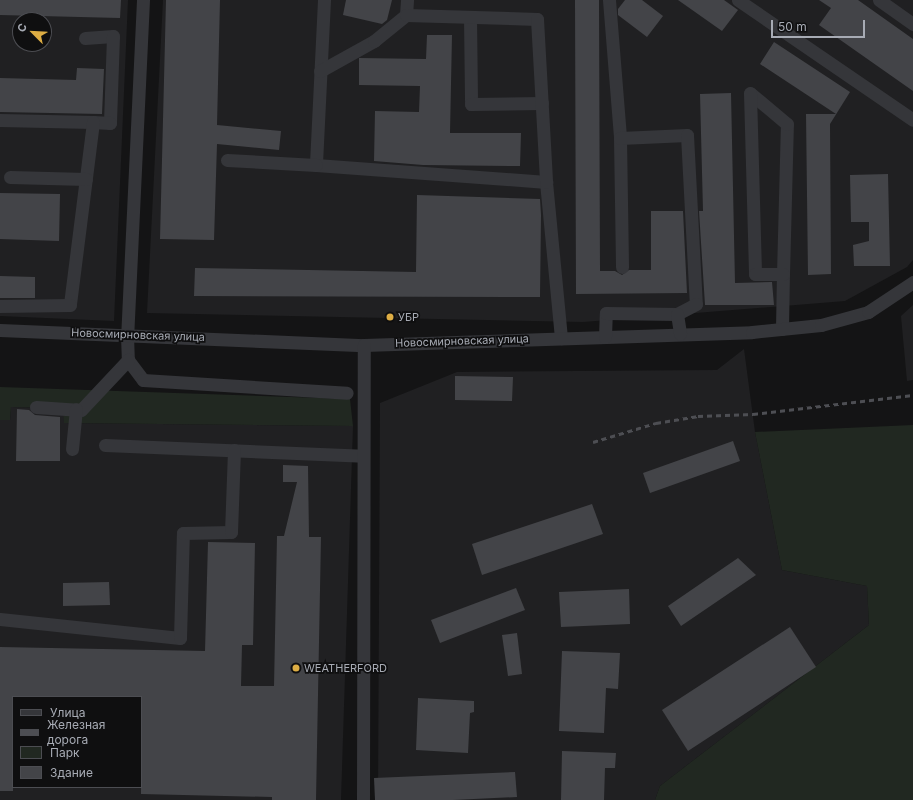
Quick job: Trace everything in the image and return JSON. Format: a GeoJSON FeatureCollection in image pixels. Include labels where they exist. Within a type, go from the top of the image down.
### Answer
{"type":"FeatureCollection","features":[{"type":"Feature","properties":{"kind":"street"},"geometry":{"type":"LineString","coordinates":[[143,0],[128,360],[143,380],[347,393]]}},
{"type":"Feature","properties":{"kind":"street"},"geometry":{"type":"LineString","coordinates":[[316,165],[324,0]]}},
{"type":"Feature","properties":{"kind":"street"},"geometry":{"type":"LineString","coordinates":[[406,15],[407,0]]}},
{"type":"Feature","properties":{"kind":"street"},"geometry":{"type":"LineString","coordinates":[[609,0],[620,138],[622,267]]}},
{"type":"Feature","properties":{"kind":"street"},"geometry":{"type":"LineString","coordinates":[[738,0],[913,120]]}},
{"type":"Feature","properties":{"kind":"street"},"geometry":{"type":"LineString","coordinates":[[879,0],[913,24]]}},
{"type":"Feature","properties":{"kind":"street"},"geometry":{"type":"LineString","coordinates":[[320,71],[374,41],[406,15],[537,19],[546,182],[561,338]]}},
{"type":"Feature","properties":{"kind":"street"},"geometry":{"type":"LineString","coordinates":[[470,17],[471,104],[542,103]]}},
{"type":"Feature","properties":{"kind":"street"},"geometry":{"type":"LineString","coordinates":[[0,120],[110,123],[113,36],[86,38]]}},
{"type":"Feature","properties":{"kind":"street"},"geometry":{"type":"LineString","coordinates":[[782,329],[787,124],[750,93],[755,274],[783,274]]}},
{"type":"Feature","properties":{"kind":"street"},"geometry":{"type":"LineString","coordinates":[[0,306],[70,305],[93,122]]}},
{"type":"Feature","properties":{"kind":"street"},"geometry":{"type":"LineString","coordinates":[[605,337],[606,312],[677,314],[696,304],[687,135],[620,138]]}},
{"type":"Feature","properties":{"kind":"street"},"geometry":{"type":"LineString","coordinates":[[227,160],[546,182]]}},
{"type":"Feature","properties":{"kind":"street"},"geometry":{"type":"LineString","coordinates":[[10,177],[86,179]]}},
{"type":"Feature","properties":{"kind":"street","name":"Новосмирновская улица"},"geometry":{"type":"LineString","coordinates":[[0,330],[364,344],[752,332],[821,325],[868,312],[913,282]]}},
{"type":"Feature","properties":{"kind":"street"},"geometry":{"type":"LineString","coordinates":[[677,314],[680,334]]}},
{"type":"Feature","properties":{"kind":"street"},"geometry":{"type":"LineString","coordinates":[[363,800],[364,344]]}},
{"type":"Feature","properties":{"kind":"street"},"geometry":{"type":"LineString","coordinates":[[36,407],[81,410],[128,360]]}},
{"type":"Feature","properties":{"kind":"street"},"geometry":{"type":"LineString","coordinates":[[72,449],[76,409]]}},
{"type":"Feature","properties":{"kind":"street"},"geometry":{"type":"LineString","coordinates":[[105,445],[363,456]]}},
{"type":"Feature","properties":{"kind":"street"},"geometry":{"type":"LineString","coordinates":[[0,619],[180,638],[183,533],[231,532],[234,450]]}},
{"type":"Feature","properties":{"kind":"shaded area"},"geometry":{"type":"Polygon","coordinates":[[[0,0],[128,0],[114,321],[0,316],[0,0]]]}},
{"type":"Feature","properties":{"kind":"shaded area"},"geometry":{"type":"Polygon","coordinates":[[[163,0],[913,0],[913,260],[907,267],[845,301],[583,322],[147,313],[163,0]]]}},
{"type":"Feature","properties":{"kind":"shaded area"},"geometry":{"type":"Polygon","coordinates":[[[913,305],[913,380],[907,381],[901,316],[913,305]]]}},
{"type":"Feature","properties":{"kind":"shaded area"},"geometry":{"type":"Polygon","coordinates":[[[744,349],[755,432],[782,570],[867,586],[869,625],[660,786],[655,800],[378,800],[380,403],[457,372],[717,370],[744,349]]]}},
{"type":"Feature","properties":{"kind":"shaded area"},"geometry":{"type":"Polygon","coordinates":[[[11,407],[63,408],[65,423],[353,426],[341,800],[0,800],[0,420],[10,420],[11,407]]]}},
{"type":"Feature","properties":{"kind":"green space"},"geometry":{"type":"Polygon","coordinates":[[[0,387],[350,399],[353,426],[64,423],[63,408],[11,407],[10,420],[0,420],[0,387]]]}},
{"type":"Feature","properties":{"kind":"green space"},"geometry":{"type":"Polygon","coordinates":[[[913,425],[913,800],[655,800],[660,786],[869,625],[867,586],[782,570],[755,432],[913,425]]]}},
{"type":"Feature","properties":{"kind":"building"},"geometry":{"type":"Polygon","coordinates":[[[0,0],[121,0],[120,18],[52,16],[52,12],[12,12],[12,15],[0,15],[0,0]]]}},
{"type":"Feature","properties":{"kind":"building"},"geometry":{"type":"Polygon","coordinates":[[[166,0],[220,0],[217,125],[281,131],[279,150],[217,144],[214,240],[160,239],[166,0]]]}},
{"type":"Feature","properties":{"kind":"building"},"geometry":{"type":"Polygon","coordinates":[[[346,0],[392,0],[387,20],[382,24],[343,15],[346,0]]]}},
{"type":"Feature","properties":{"kind":"building"},"geometry":{"type":"Polygon","coordinates":[[[575,0],[599,0],[600,271],[615,271],[622,275],[629,270],[651,270],[651,211],[683,211],[687,293],[576,294],[575,0]]]}},
{"type":"Feature","properties":{"kind":"building"},"geometry":{"type":"Polygon","coordinates":[[[625,0],[642,0],[663,16],[647,37],[618,15],[618,9],[625,0]]]}},
{"type":"Feature","properties":{"kind":"building"},"geometry":{"type":"Polygon","coordinates":[[[678,0],[724,0],[738,10],[722,31],[678,0]]]}},
{"type":"Feature","properties":{"kind":"building"},"geometry":{"type":"Polygon","coordinates":[[[819,0],[858,0],[913,39],[913,91],[819,25],[831,8],[819,0]]]}},
{"type":"Feature","properties":{"kind":"building"},"geometry":{"type":"Polygon","coordinates":[[[427,35],[452,35],[450,133],[521,133],[520,166],[423,165],[374,161],[375,111],[419,112],[420,86],[359,85],[359,58],[426,59],[427,35]]]}},
{"type":"Feature","properties":{"kind":"building"},"geometry":{"type":"Polygon","coordinates":[[[774,42],[850,92],[830,124],[831,274],[808,275],[806,114],[836,114],[760,64],[774,42]]]}},
{"type":"Feature","properties":{"kind":"building"},"geometry":{"type":"Polygon","coordinates":[[[77,68],[104,69],[102,114],[0,112],[0,78],[76,80],[77,68]]]}},
{"type":"Feature","properties":{"kind":"building"},"geometry":{"type":"Polygon","coordinates":[[[731,93],[735,283],[772,282],[774,305],[705,305],[699,211],[703,211],[700,94],[731,93]]]}},
{"type":"Feature","properties":{"kind":"building"},"geometry":{"type":"Polygon","coordinates":[[[888,174],[890,266],[854,266],[853,245],[869,241],[869,222],[851,222],[850,175],[888,174]]]}},
{"type":"Feature","properties":{"kind":"building"},"geometry":{"type":"Polygon","coordinates":[[[0,193],[60,194],[59,241],[0,239],[0,193]]]}},
{"type":"Feature","properties":{"kind":"building"},"geometry":{"type":"Polygon","coordinates":[[[417,195],[540,199],[540,297],[194,296],[195,268],[416,272],[417,195]]]}},
{"type":"Feature","properties":{"kind":"building"},"geometry":{"type":"Polygon","coordinates":[[[0,276],[35,277],[35,298],[0,298],[0,276]]]}},
{"type":"Feature","properties":{"kind":"building"},"geometry":{"type":"Polygon","coordinates":[[[455,376],[513,377],[512,401],[455,400],[455,376]]]}},
{"type":"Feature","properties":{"kind":"building"},"geometry":{"type":"Polygon","coordinates":[[[17,409],[29,410],[35,415],[60,417],[60,461],[16,461],[17,409]]]}},
{"type":"Feature","properties":{"kind":"building"},"geometry":{"type":"Polygon","coordinates":[[[733,441],[740,461],[650,493],[643,473],[733,441]]]}},
{"type":"Feature","properties":{"kind":"building"},"geometry":{"type":"Polygon","coordinates":[[[283,465],[308,466],[309,537],[321,537],[316,800],[272,800],[272,797],[141,794],[142,696],[12,696],[13,791],[0,791],[0,647],[205,651],[208,542],[255,543],[253,645],[242,645],[241,686],[274,686],[277,536],[284,536],[297,482],[283,482],[283,465]]]}},
{"type":"Feature","properties":{"kind":"building"},"geometry":{"type":"Polygon","coordinates":[[[592,504],[603,534],[482,575],[472,544],[592,504]]]}},
{"type":"Feature","properties":{"kind":"building"},"geometry":{"type":"Polygon","coordinates":[[[738,558],[756,575],[681,626],[668,606],[738,558]]]}},
{"type":"Feature","properties":{"kind":"building"},"geometry":{"type":"Polygon","coordinates":[[[109,582],[110,605],[63,606],[63,583],[109,582]]]}},
{"type":"Feature","properties":{"kind":"building"},"geometry":{"type":"Polygon","coordinates":[[[516,588],[525,610],[440,643],[431,620],[516,588]]]}},
{"type":"Feature","properties":{"kind":"building"},"geometry":{"type":"Polygon","coordinates":[[[629,589],[630,624],[561,627],[559,592],[629,589]]]}},
{"type":"Feature","properties":{"kind":"building"},"geometry":{"type":"Polygon","coordinates":[[[790,627],[816,667],[688,751],[662,710],[790,627]]]}},
{"type":"Feature","properties":{"kind":"building"},"geometry":{"type":"Polygon","coordinates":[[[517,633],[522,674],[508,676],[502,635],[517,633]]]}},
{"type":"Feature","properties":{"kind":"building"},"geometry":{"type":"Polygon","coordinates":[[[562,651],[620,653],[618,689],[606,688],[604,733],[559,731],[562,651]]]}},
{"type":"Feature","properties":{"kind":"building"},"geometry":{"type":"Polygon","coordinates":[[[418,698],[474,701],[474,712],[470,713],[468,753],[416,750],[418,698]]]}},
{"type":"Feature","properties":{"kind":"building"},"geometry":{"type":"Polygon","coordinates":[[[562,751],[616,753],[615,768],[605,768],[604,800],[561,800],[562,751]]]}},
{"type":"Feature","properties":{"kind":"building"},"geometry":{"type":"Polygon","coordinates":[[[515,772],[517,797],[453,800],[375,800],[374,778],[515,772]]]}},
{"type":"Feature","properties":{"kind":"railway"},"geometry":{"type":"LineString","coordinates":[[593,442],[656,423],[698,416],[753,414],[913,395]]}},
{"type":"Feature","properties":{"kind":"place","name":"УБР"},"geometry":{"type":"Point","coordinates":[390,317]}},
{"type":"Feature","properties":{"kind":"place","name":"WEATHERFORD"},"geometry":{"type":"Point","coordinates":[296,668]}}]}
